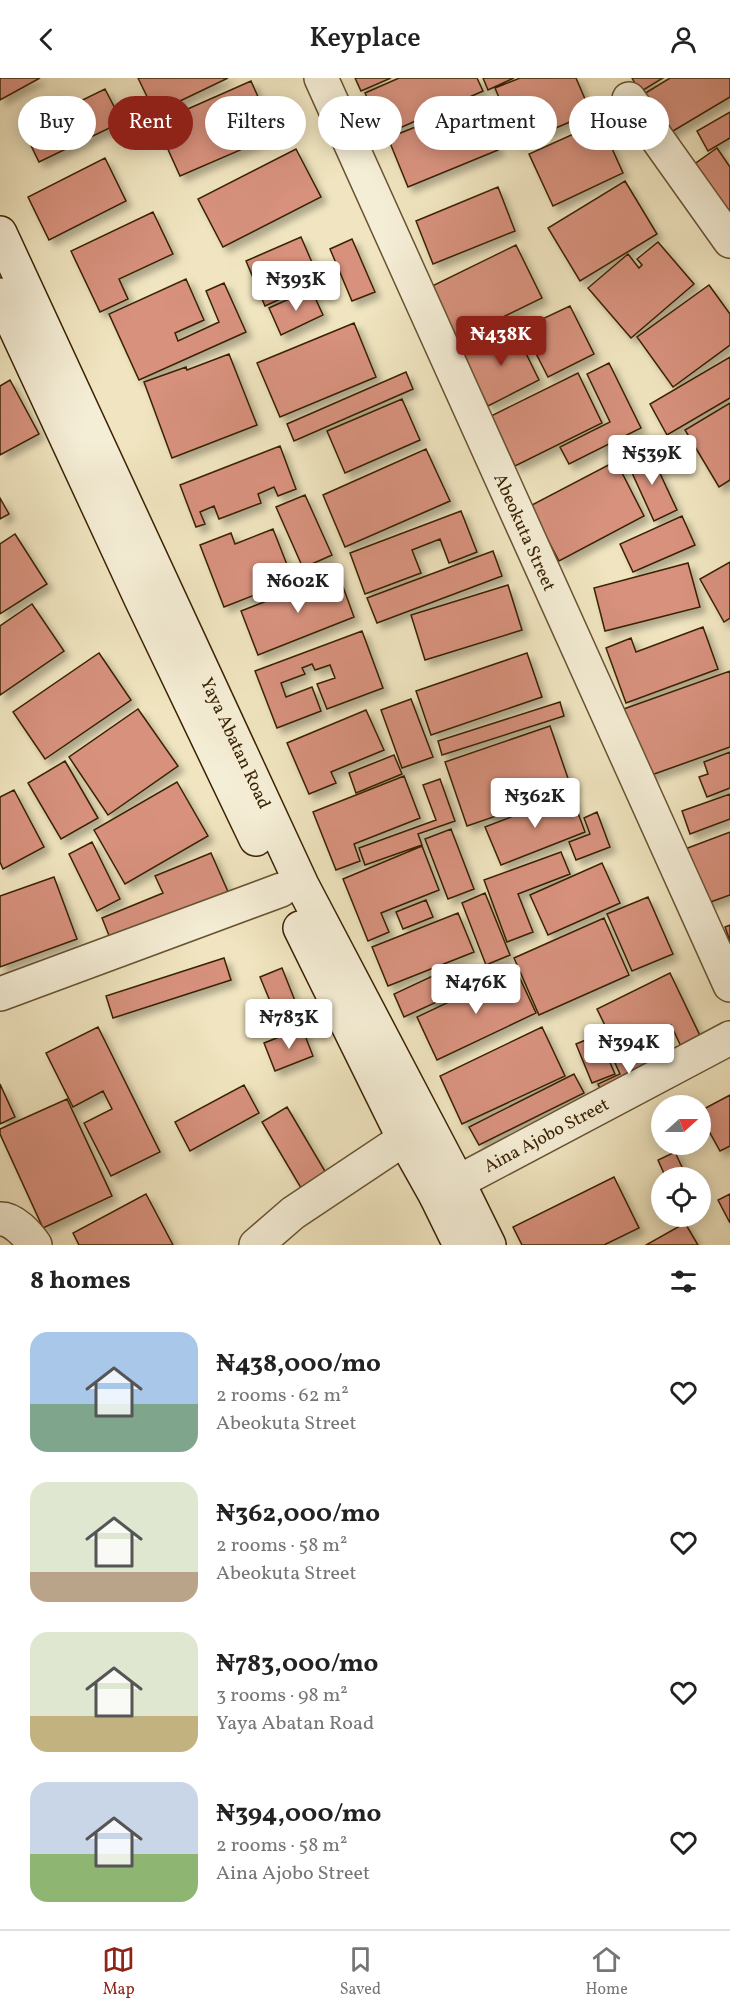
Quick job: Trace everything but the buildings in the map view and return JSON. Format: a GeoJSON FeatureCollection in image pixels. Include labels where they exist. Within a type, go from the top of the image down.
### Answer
{"type":"FeatureCollection","features":[{"type":"Feature","properties":{"kind":"main road","name":"Abeokuta Street"},"geometry":{"type":"LineString","coordinates":[[321,78],[730,985]]}},
{"type":"Feature","properties":{"kind":"main road"},"geometry":{"type":"LineString","coordinates":[[665,150],[730,241]]}},
{"type":"Feature","properties":{"kind":"main road","name":"Yaya Abatan Road"},"geometry":{"type":"LineString","coordinates":[[0,233],[302,885],[447,1189],[460,1245]]}},
{"type":"Feature","properties":{"kind":"main road","name":"Yaya Abatan Road"},"geometry":{"type":"LineString","coordinates":[[0,295],[151,620],[404,1138],[447,1189],[489,1245]]}},
{"type":"Feature","properties":{"kind":"main road"},"geometry":{"type":"LineString","coordinates":[[0,994],[281,890]]}},
{"type":"Feature","properties":{"kind":"main road","name":"Aina Ajobo Street"},"geometry":{"type":"LineString","coordinates":[[447,1189],[730,1038]]}},
{"type":"Feature","properties":{"kind":"main road"},"geometry":{"type":"LineString","coordinates":[[256,1245],[293,1213],[404,1138]]}},
{"type":"Feature","properties":{"kind":"main road"},"geometry":{"type":"LineString","coordinates":[[0,1219],[6,1218],[28,1235],[35,1245]]}}]}
